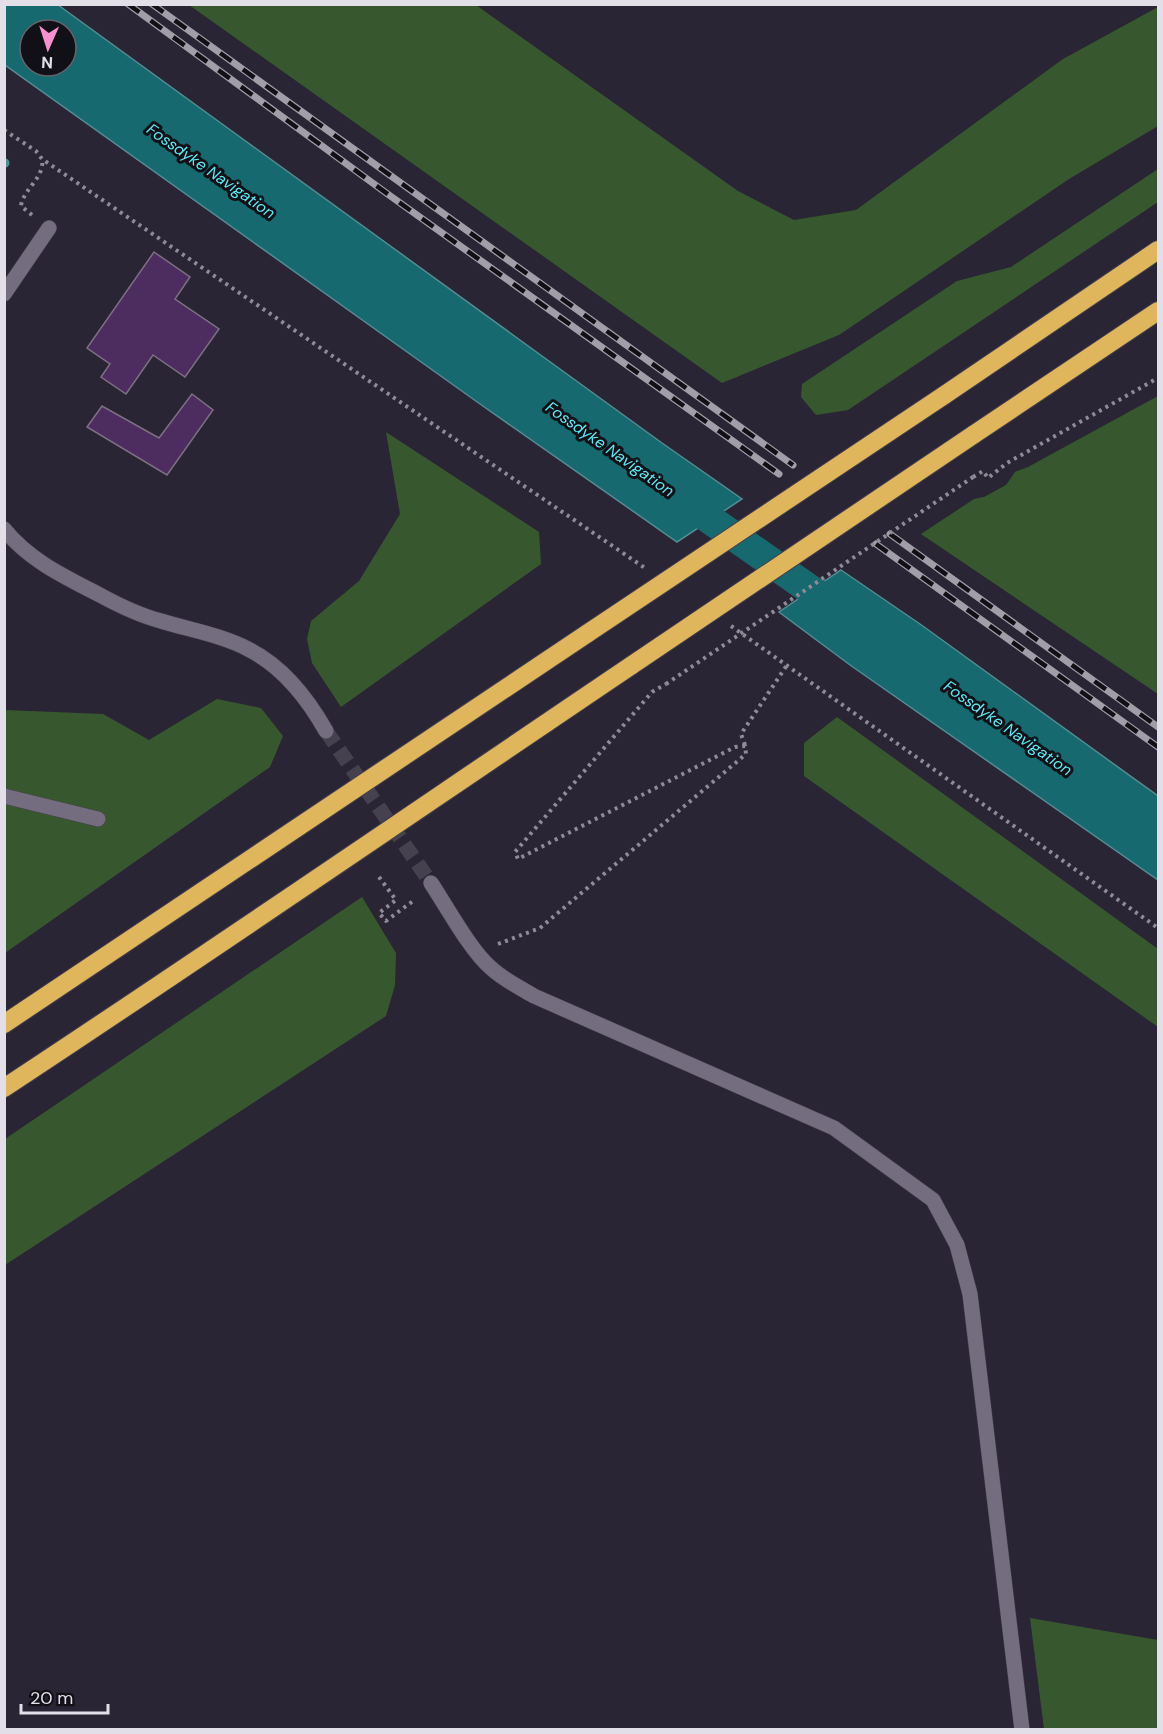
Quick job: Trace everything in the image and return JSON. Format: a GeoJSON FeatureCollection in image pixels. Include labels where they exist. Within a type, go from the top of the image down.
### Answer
{"type":"FeatureCollection","features":[{"type":"Feature","properties":{"kind":"highway"},"geometry":{"type":"LineString","coordinates":[[4,1024],[1158,250]]}},
{"type":"Feature","properties":{"kind":"highway"},"geometry":{"type":"LineString","coordinates":[[4,1088],[1158,311]]}},
{"type":"Feature","properties":{"kind":"lane"},"geometry":{"type":"LineString","coordinates":[[4,294],[49,228]]}},
{"type":"Feature","properties":{"kind":"lane"},"geometry":{"type":"LineString","coordinates":[[4,529],[36,560],[134,612],[208,634],[250,650],[280,671],[315,712],[326,731]]}},
{"type":"Feature","properties":{"kind":"lane"},"geometry":{"type":"LineString","coordinates":[[4,795],[98,819]]}},
{"type":"Feature","properties":{"kind":"lane"},"geometry":{"type":"LineString","coordinates":[[431,883],[479,955],[503,978],[534,996],[834,1128],[933,1200],[957,1245],[970,1294],[1022,1730]]}},
{"type":"Feature","properties":{"kind":"path"},"geometry":{"type":"LineString","coordinates":[[4,130],[36,152],[42,159],[650,571]]}},
{"type":"Feature","properties":{"kind":"path"},"geometry":{"type":"LineString","coordinates":[[42,159],[43,165],[39,174],[22,200],[21,206],[49,228]]}},
{"type":"Feature","properties":{"kind":"path"},"geometry":{"type":"LineString","coordinates":[[745,746],[735,747],[518,859],[515,852],[652,692],[973,477],[984,471],[988,478],[1007,463],[1158,378]]}},
{"type":"Feature","properties":{"kind":"path"},"geometry":{"type":"LineString","coordinates":[[728,625],[1158,928]]}},
{"type":"Feature","properties":{"kind":"path"},"geometry":{"type":"LineString","coordinates":[[479,955],[491,947],[540,928],[746,754],[741,734],[787,665]]}},
{"type":"Feature","properties":{"kind":"path"},"geometry":{"type":"LineString","coordinates":[[379,876],[396,900],[379,913],[386,921],[413,901]]}},
{"type":"Feature","properties":{"kind":"shaded area"},"geometry":{"type":"Polygon","coordinates":[[[189,5],[476,5],[738,191],[794,220],[856,210],[1063,59],[1158,7],[1158,126],[1069,179],[839,335],[722,383],[189,5]]]}},
{"type":"Feature","properties":{"kind":"shaded area"},"geometry":{"type":"Polygon","coordinates":[[[1158,169],[1158,202],[848,410],[816,415],[801,397],[802,384],[957,281],[1011,267],[1158,169]]]}},
{"type":"Feature","properties":{"kind":"shaded area"},"geometry":{"type":"Polygon","coordinates":[[[1158,396],[1158,694],[921,534],[974,499],[984,497],[1006,485],[1015,472],[1158,396]]]}},
{"type":"Feature","properties":{"kind":"shaded area"},"geometry":{"type":"Polygon","coordinates":[[[386,432],[539,532],[541,564],[341,707],[312,663],[307,639],[311,621],[359,581],[400,514],[386,432]]]}},
{"type":"Feature","properties":{"kind":"shaded area"},"geometry":{"type":"Polygon","coordinates":[[[217,699],[261,708],[283,736],[270,767],[5,953],[5,710],[103,714],[149,740],[217,699]]]}},
{"type":"Feature","properties":{"kind":"shaded area"},"geometry":{"type":"Polygon","coordinates":[[[837,717],[1158,949],[1158,1027],[804,776],[804,743],[837,717]]]}},
{"type":"Feature","properties":{"kind":"shaded area"},"geometry":{"type":"Polygon","coordinates":[[[362,897],[396,953],[395,985],[386,1016],[5,1265],[5,1139],[362,897]]]}},
{"type":"Feature","properties":{"kind":"shaded area"},"geometry":{"type":"Polygon","coordinates":[[[1030,1618],[1158,1640],[1158,1729],[1044,1729],[1030,1618]]]}},
{"type":"Feature","properties":{"kind":"water"},"geometry":{"type":"Polygon","coordinates":[[[5,4],[58,5],[76,18],[18,18],[18,74],[5,65],[5,4]]]}},
{"type":"Feature","properties":{"kind":"water"},"geometry":{"type":"Polygon","coordinates":[[[78,20],[742,499],[677,542],[23,78],[78,78],[78,20]]]}},
{"type":"Feature","properties":{"kind":"water"},"geometry":{"type":"Polygon","coordinates":[[[841,570],[920,624],[1158,796],[1158,880],[850,665],[779,612],[841,570]]]}},
{"type":"Feature","properties":{"kind":"building"},"geometry":{"type":"Polygon","coordinates":[[[154,252],[190,277],[175,299],[219,329],[185,377],[153,355],[126,394],[101,377],[110,364],[87,348],[154,252]]]}},
{"type":"Feature","properties":{"kind":"building"},"geometry":{"type":"Polygon","coordinates":[[[192,394],[213,410],[167,475],[87,427],[102,406],[159,438],[192,394]]]}},
{"type":"Feature","properties":{"kind":"waterway","name":"Fossdyke Navigation"},"geometry":{"type":"LineString","coordinates":[[678,497],[845,614]]}},
{"type":"Feature","properties":{"kind":"tunnel"},"geometry":{"type":"LineString","coordinates":[[326,731],[431,883]]}},
{"type":"Feature","properties":{"kind":"railway"},"geometry":{"type":"LineString","coordinates":[[128,4],[389,195],[779,474]]}},
{"type":"Feature","properties":{"kind":"railway"},"geometry":{"type":"LineString","coordinates":[[152,4],[793,465]]}},
{"type":"Feature","properties":{"kind":"railway"},"geometry":{"type":"LineString","coordinates":[[890,534],[1158,727]]}},
{"type":"Feature","properties":{"kind":"railway"},"geometry":{"type":"LineString","coordinates":[[876,544],[1158,747]]}}]}
